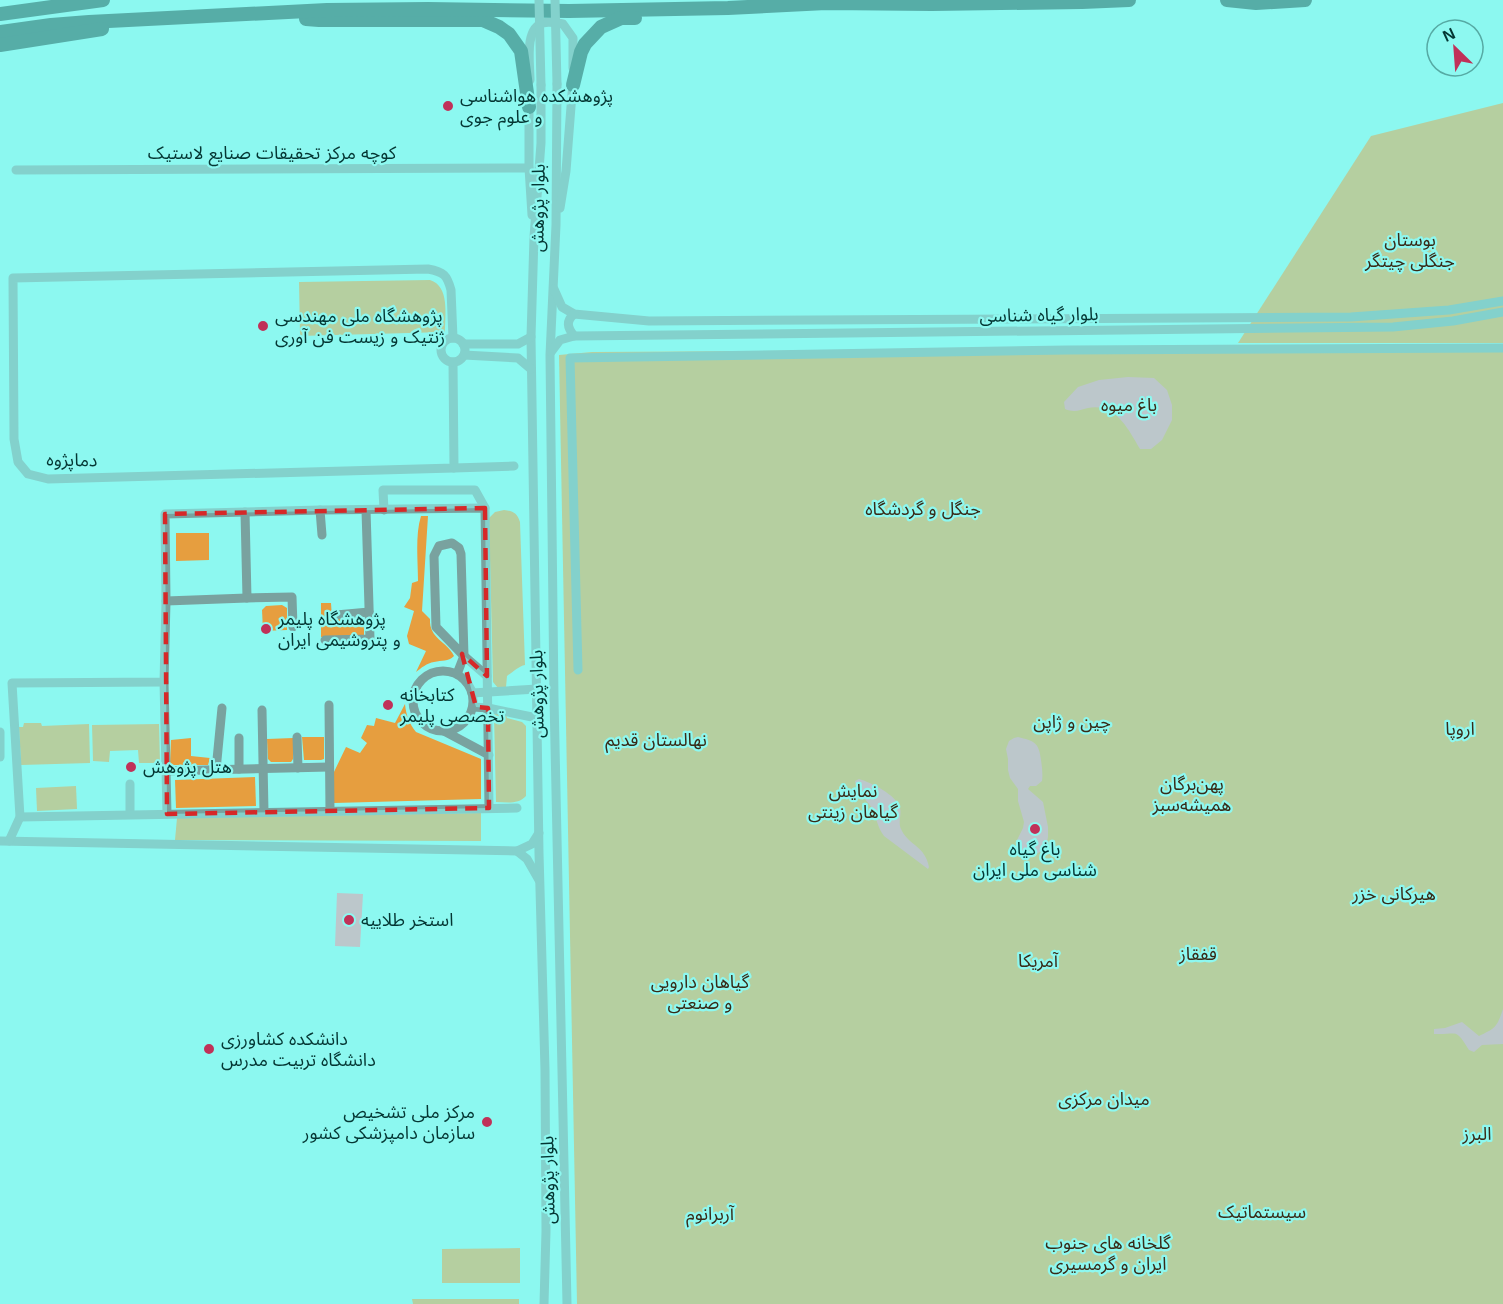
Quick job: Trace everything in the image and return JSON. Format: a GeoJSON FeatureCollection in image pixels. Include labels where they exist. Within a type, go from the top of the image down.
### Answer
{"type":"FeatureCollection","features":[{"type":"Feature","properties":{"kind":"highway"},"geometry":{"type":"LineString","coordinates":[[0,14],[103,0]]}},
{"type":"Feature","properties":{"kind":"highway"},"geometry":{"type":"LineString","coordinates":[[0,32],[88,22],[327,10],[570,11],[728,8],[826,3],[932,4],[1129,0]]}},
{"type":"Feature","properties":{"kind":"highway"},"geometry":{"type":"LineString","coordinates":[[1227,0],[1256,3],[1305,0]]}},
{"type":"Feature","properties":{"kind":"highway"},"geometry":{"type":"LineString","coordinates":[[573,86],[585,44],[601,27],[621,18],[800,12],[826,3]]}},
{"type":"Feature","properties":{"kind":"highway"},"geometry":{"type":"LineString","coordinates":[[268,14],[319,20],[483,20],[509,34],[520,51],[529,107]]}},
{"type":"Feature","properties":{"kind":"highway"},"geometry":{"type":"LineString","coordinates":[[0,45],[194,17]]}},
{"type":"Feature","properties":{"kind":"street","name":"بلوار پژوهش"},"geometry":{"type":"LineString","coordinates":[[539,0],[542,85],[541,143],[534,237],[531,369],[545,1093],[544,1304]]}},
{"type":"Feature","properties":{"kind":"street","name":"بلوار پژوهش"},"geometry":{"type":"LineString","coordinates":[[555,0],[556,225],[550,355],[554,710],[567,1304]]}},
{"type":"Feature","properties":{"kind":"street"},"geometry":{"type":"LineString","coordinates":[[534,237],[529,168],[531,34],[534,27],[544,22],[563,24],[573,38],[573,86],[566,171],[556,225]]}},
{"type":"Feature","properties":{"kind":"street","name":"کوچه مرکز تحقیقات صنایع لاستیک"},"geometry":{"type":"LineString","coordinates":[[16,170],[529,168]]}},
{"type":"Feature","properties":{"kind":"street","name":"دماپژوه"},"geometry":{"type":"LineString","coordinates":[[453,338],[451,290],[447,277],[440,271],[428,269],[13,278],[14,439],[18,462],[28,474],[48,479],[454,468]]}},
{"type":"Feature","properties":{"kind":"street"},"geometry":{"type":"LineString","coordinates":[[550,355],[552,348],[560,340],[573,336],[567,324],[569,318],[574,314],[562,307],[552,284]]}},
{"type":"Feature","properties":{"kind":"street","name":"بلوار گیاه شناسی"},"geometry":{"type":"LineString","coordinates":[[574,314],[649,321],[1351,317],[1449,310],[1503,301]]}},
{"type":"Feature","properties":{"kind":"street","name":"بلوار گیاه شناسی"},"geometry":{"type":"LineString","coordinates":[[573,336],[1392,327],[1453,321],[1503,312]]}},
{"type":"Feature","properties":{"kind":"street"},"geometry":{"type":"LineString","coordinates":[[463,344],[518,344],[531,337]]}},
{"type":"Feature","properties":{"kind":"street"},"geometry":{"type":"LineString","coordinates":[[453,338],[463,344],[464,355],[458,361],[446,360],[441,350],[445,341],[453,338]]}},
{"type":"Feature","properties":{"kind":"street"},"geometry":{"type":"LineString","coordinates":[[578,670],[570,358],[1078,350],[1503,348]]}},
{"type":"Feature","properties":{"kind":"street"},"geometry":{"type":"LineString","coordinates":[[464,355],[518,358],[531,369]]}},
{"type":"Feature","properties":{"kind":"street"},"geometry":{"type":"LineString","coordinates":[[453,362],[454,468],[514,466]]}},
{"type":"Feature","properties":{"kind":"street"},"geometry":{"type":"LineString","coordinates":[[384,510],[383,490],[475,490],[484,508],[489,808]]}},
{"type":"Feature","properties":{"kind":"street"},"geometry":{"type":"LineString","coordinates":[[167,814],[164,682],[165,514],[484,508]]}},
{"type":"Feature","properties":{"kind":"street"},"geometry":{"type":"LineString","coordinates":[[321,510],[322,535]]}},
{"type":"Feature","properties":{"kind":"street"},"geometry":{"type":"LineString","coordinates":[[325,640],[370,639],[366,510]]}},
{"type":"Feature","properties":{"kind":"street"},"geometry":{"type":"LineString","coordinates":[[245,512],[247,598]]}},
{"type":"Feature","properties":{"kind":"street"},"geometry":{"type":"LineString","coordinates":[[458,674],[464,656],[461,554],[459,548],[452,543],[439,546],[434,556],[436,627],[464,656],[487,676]]}},
{"type":"Feature","properties":{"kind":"street"},"geometry":{"type":"LineString","coordinates":[[166,601],[292,597],[293,627]]}},
{"type":"Feature","properties":{"kind":"street"},"geometry":{"type":"LineString","coordinates":[[336,615],[369,612]]}},
{"type":"Feature","properties":{"kind":"street"},"geometry":{"type":"LineString","coordinates":[[438,670],[448,670],[458,674],[471,688],[472,693],[472,707],[469,716],[454,729],[434,730],[425,726],[413,709],[414,690],[420,680],[438,670]]}},
{"type":"Feature","properties":{"kind":"street"},"geometry":{"type":"LineString","coordinates":[[4,841],[20,817],[12,683],[164,682]]}},
{"type":"Feature","properties":{"kind":"street"},"geometry":{"type":"LineString","coordinates":[[472,693],[537,689]]}},
{"type":"Feature","properties":{"kind":"street"},"geometry":{"type":"LineString","coordinates":[[329,705],[330,811]]}},
{"type":"Feature","properties":{"kind":"street"},"geometry":{"type":"LineString","coordinates":[[472,707],[537,718]]}},
{"type":"Feature","properties":{"kind":"street"},"geometry":{"type":"LineString","coordinates":[[216,770],[222,708]]}},
{"type":"Feature","properties":{"kind":"street"},"geometry":{"type":"LineString","coordinates":[[262,710],[264,812]]}},
{"type":"Feature","properties":{"kind":"street"},"geometry":{"type":"LineString","coordinates":[[444,731],[489,755]]}},
{"type":"Feature","properties":{"kind":"street"},"geometry":{"type":"LineString","coordinates":[[0,732],[0,758]]}},
{"type":"Feature","properties":{"kind":"street"},"geometry":{"type":"LineString","coordinates":[[297,737],[298,768]]}},
{"type":"Feature","properties":{"kind":"street"},"geometry":{"type":"LineString","coordinates":[[239,738],[239,769]]}},
{"type":"Feature","properties":{"kind":"street"},"geometry":{"type":"LineString","coordinates":[[166,771],[329,767]]}},
{"type":"Feature","properties":{"kind":"street"},"geometry":{"type":"LineString","coordinates":[[130,784],[130,814]]}},
{"type":"Feature","properties":{"kind":"street"},"geometry":{"type":"LineString","coordinates":[[20,817],[517,808]]}},
{"type":"Feature","properties":{"kind":"street"},"geometry":{"type":"LineString","coordinates":[[4,841],[517,851],[532,844],[539,832]]}},
{"type":"Feature","properties":{"kind":"street"},"geometry":{"type":"LineString","coordinates":[[517,851],[527,859],[540,883]]}},
{"type":"Feature","properties":{"kind":"highlighted area"},"geometry":{"type":"Polygon","coordinates":[[[485,508],[487,676],[462,654],[476,707],[488,708],[489,808],[167,814],[165,514],[485,508]]]}},
{"type":"Feature","properties":{"kind":"green space","name":"بوستان جنگلی چیتگر"},"geometry":{"type":"Polygon","coordinates":[[[1503,103],[1503,343],[1238,343],[1371,136],[1503,103]]]}},
{"type":"Feature","properties":{"kind":"green space"},"geometry":{"type":"Polygon","coordinates":[[[430,280],[441,288],[444,295],[445,332],[300,336],[299,282],[430,280]]]}},
{"type":"Feature","properties":{"kind":"green space","name":"باغ گیاه‌ شناسی ملی ایران"},"geometry":{"type":"Polygon","coordinates":[[[1503,347],[1503,1304],[577,1304],[559,355],[592,352],[1503,347]]]}},
{"type":"Feature","properties":{"kind":"green space"},"geometry":{"type":"Polygon","coordinates":[[[504,510],[518,516],[520,522],[525,665],[507,676],[506,687],[498,688],[493,682],[489,518],[495,512],[504,510]]]}},
{"type":"Feature","properties":{"kind":"green space"},"geometry":{"type":"Polygon","coordinates":[[[421,516],[428,516],[422,611],[430,619],[430,626],[435,636],[454,656],[447,660],[429,663],[416,672],[426,651],[409,644],[407,636],[414,611],[404,607],[410,598],[412,583],[418,581],[417,540],[421,516]]]}},
{"type":"Feature","properties":{"kind":"green space"},"geometry":{"type":"Polygon","coordinates":[[[176,533],[209,533],[209,560],[176,561],[176,533]]]}},
{"type":"Feature","properties":{"kind":"green space"},"geometry":{"type":"Polygon","coordinates":[[[321,603],[331,603],[332,618],[364,618],[364,635],[321,637],[321,603]]]}},
{"type":"Feature","properties":{"kind":"green space"},"geometry":{"type":"Polygon","coordinates":[[[282,605],[287,608],[287,630],[263,631],[262,610],[266,606],[282,605]]]}},
{"type":"Feature","properties":{"kind":"green space"},"geometry":{"type":"Polygon","coordinates":[[[405,704],[408,719],[416,732],[481,759],[481,799],[334,803],[333,774],[346,747],[360,753],[367,743],[361,738],[367,725],[374,726],[376,718],[395,723],[405,704]]]}},
{"type":"Feature","properties":{"kind":"green space"},"geometry":{"type":"Polygon","coordinates":[[[496,712],[506,714],[507,718],[522,722],[526,726],[526,796],[516,802],[496,802],[494,715],[496,712]]]}},
{"type":"Feature","properties":{"kind":"green space"},"geometry":{"type":"Polygon","coordinates":[[[24,723],[41,723],[42,726],[89,724],[90,763],[21,765],[19,727],[23,727],[24,723]]]}},
{"type":"Feature","properties":{"kind":"green space"},"geometry":{"type":"Polygon","coordinates":[[[159,724],[160,763],[139,763],[138,750],[110,751],[109,762],[93,761],[92,725],[159,724]]]}},
{"type":"Feature","properties":{"kind":"green space"},"geometry":{"type":"Polygon","coordinates":[[[302,737],[324,737],[324,759],[304,760],[302,737]]]}},
{"type":"Feature","properties":{"kind":"green space"},"geometry":{"type":"Polygon","coordinates":[[[191,738],[191,756],[210,758],[208,765],[170,765],[171,740],[191,738]]]}},
{"type":"Feature","properties":{"kind":"green space"},"geometry":{"type":"Polygon","coordinates":[[[293,738],[291,762],[271,762],[268,759],[267,739],[293,738]]]}},
{"type":"Feature","properties":{"kind":"green space"},"geometry":{"type":"Polygon","coordinates":[[[255,777],[256,806],[176,808],[175,780],[255,777]]]}},
{"type":"Feature","properties":{"kind":"green space"},"geometry":{"type":"Polygon","coordinates":[[[76,786],[77,809],[37,811],[36,788],[76,786]]]}},
{"type":"Feature","properties":{"kind":"green space"},"geometry":{"type":"Polygon","coordinates":[[[481,813],[481,841],[175,840],[177,818],[481,813]]]}},
{"type":"Feature","properties":{"kind":"green space"},"geometry":{"type":"Polygon","coordinates":[[[520,1248],[520,1283],[442,1283],[442,1249],[520,1248]]]}},
{"type":"Feature","properties":{"kind":"green space"},"geometry":{"type":"Polygon","coordinates":[[[412,1299],[519,1299],[519,1304],[413,1304],[412,1299]]]}},
{"type":"Feature","properties":{"kind":"shaded area"},"geometry":{"type":"Polygon","coordinates":[[[1128,377],[1154,378],[1167,390],[1172,405],[1172,420],[1162,440],[1151,449],[1140,449],[1120,419],[1106,409],[1088,408],[1074,411],[1065,409],[1064,402],[1078,387],[1099,380],[1128,377]]]}},
{"type":"Feature","properties":{"kind":"shaded area"},"geometry":{"type":"Polygon","coordinates":[[[1018,737],[1032,741],[1039,749],[1042,781],[1028,789],[1043,802],[1048,827],[1048,837],[1043,851],[1027,857],[1022,855],[1016,842],[1024,822],[1018,801],[1018,789],[1010,778],[1008,770],[1006,749],[1009,741],[1018,737]]]}},
{"type":"Feature","properties":{"kind":"shaded area"},"geometry":{"type":"Polygon","coordinates":[[[859,779],[882,790],[898,803],[901,828],[905,836],[921,850],[927,860],[928,869],[884,836],[872,808],[860,792],[861,788],[856,786],[855,781],[859,779]]]}},
{"type":"Feature","properties":{"kind":"shaded area","name":"استخر طلاییه"},"geometry":{"type":"Polygon","coordinates":[[[337,893],[363,894],[360,947],[335,946],[337,893]]]}},
{"type":"Feature","properties":{"kind":"shaded area"},"geometry":{"type":"Polygon","coordinates":[[[1503,1009],[1503,1044],[1482,1045],[1474,1052],[1469,1050],[1458,1035],[1434,1034],[1434,1029],[1462,1022],[1479,1036],[1495,1026],[1503,1009]]]}},
{"type":"Feature","properties":{"kind":"place","name":"پژوهشکده هواشناسی و علوم جوی"},"geometry":{"type":"Point","coordinates":[448,106]}},
{"type":"Feature","properties":{"kind":"place","name":"پژوهشگاه ملی مهندسی ژنتیک و زیست فن آوری"},"geometry":{"type":"Point","coordinates":[263,326]}},
{"type":"Feature","properties":{"kind":"place","name":"پژوهشگاه پلیمر و پتروشیمی ایران"},"geometry":{"type":"Point","coordinates":[266,629]}},
{"type":"Feature","properties":{"kind":"place","name":"کتابخانه تخصصی پلیمر"},"geometry":{"type":"Point","coordinates":[388,705]}},
{"type":"Feature","properties":{"kind":"place","name":"هتل پژوهش"},"geometry":{"type":"Point","coordinates":[131,767]}},
{"type":"Feature","properties":{"kind":"place","name":"باغ گیاه‌ شناسی ملی ایران"},"geometry":{"type":"Point","coordinates":[1035,829]}},
{"type":"Feature","properties":{"kind":"place","name":"استخر طلاییه"},"geometry":{"type":"Point","coordinates":[349,920]}},
{"type":"Feature","properties":{"kind":"place","name":"دانشکده کشاورزی دانشگاه تربیت مدرس"},"geometry":{"type":"Point","coordinates":[209,1049]}},
{"type":"Feature","properties":{"kind":"place","name":"مرکز ملی تشخیص سازمان دامپزشکی کشور"},"geometry":{"type":"Point","coordinates":[487,1122]}},
{"type":"Feature","properties":{"kind":"park label","name":"باغ میوه"},"geometry":{"type":"Point","coordinates":[1129,405]}},
{"type":"Feature","properties":{"kind":"park label","name":"جنگل و گردشگاه"},"geometry":{"type":"Point","coordinates":[923,509]}},
{"type":"Feature","properties":{"kind":"park label","name":"چین و ژاپن"},"geometry":{"type":"Point","coordinates":[1072,722]}},
{"type":"Feature","properties":{"kind":"park label","name":"اروپا"},"geometry":{"type":"Point","coordinates":[1460,729]}},
{"type":"Feature","properties":{"kind":"park label","name":"نهالستان قدیم"},"geometry":{"type":"Point","coordinates":[656,740]}},
{"type":"Feature","properties":{"kind":"park label","name":"پهن‌برگان همیشه‌سبز"},"geometry":{"type":"Point","coordinates":[1192,794]}},
{"type":"Feature","properties":{"kind":"park label","name":"نمایش گیاهان زینتی"},"geometry":{"type":"Point","coordinates":[853,801]}},
{"type":"Feature","properties":{"kind":"park label","name":"هیرکانی خزر"},"geometry":{"type":"Point","coordinates":[1394,894]}},
{"type":"Feature","properties":{"kind":"park label","name":"قفقاز"},"geometry":{"type":"Point","coordinates":[1198,954]}},
{"type":"Feature","properties":{"kind":"park label","name":"آمریکا"},"geometry":{"type":"Point","coordinates":[1038,961]}},
{"type":"Feature","properties":{"kind":"park label","name":"گیاهان دارویی و صنعتی"},"geometry":{"type":"Point","coordinates":[700,992]}},
{"type":"Feature","properties":{"kind":"park label","name":"میدان مرکزی"},"geometry":{"type":"Point","coordinates":[1104,1099]}},
{"type":"Feature","properties":{"kind":"park label","name":"البرز"},"geometry":{"type":"Point","coordinates":[1477,1134]}},
{"type":"Feature","properties":{"kind":"park label","name":"سیستماتیک"},"geometry":{"type":"Point","coordinates":[1262,1212]}},
{"type":"Feature","properties":{"kind":"park label","name":"آربرانوم"},"geometry":{"type":"Point","coordinates":[710,1214]}},
{"type":"Feature","properties":{"kind":"park label","name":"گلخانه های جنوب ایران و گرمسیری"},"geometry":{"type":"Point","coordinates":[1108,1253]}}]}
